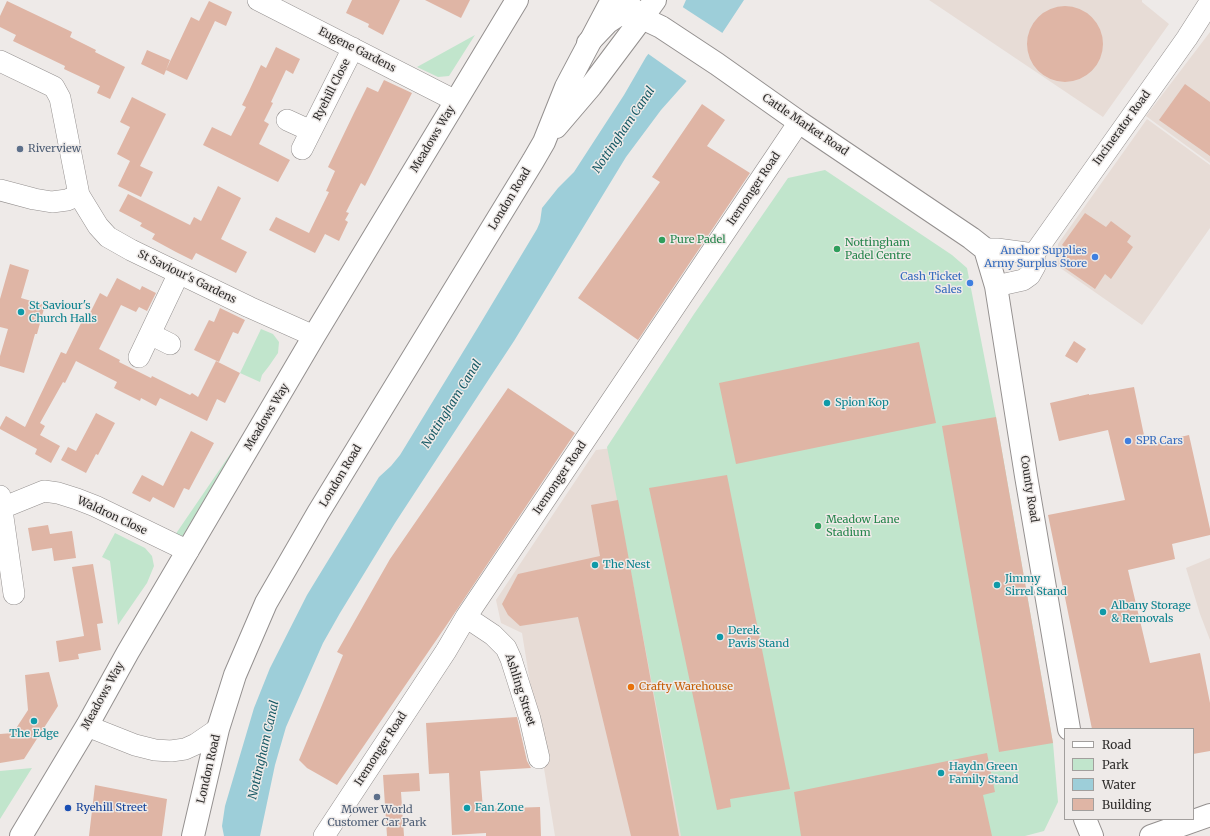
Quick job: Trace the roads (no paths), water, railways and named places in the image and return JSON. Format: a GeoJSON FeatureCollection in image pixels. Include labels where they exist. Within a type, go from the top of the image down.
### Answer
{"type":"FeatureCollection","features":[{"type":"Feature","properties":{"kind":"main road","name":"Meadows Way"},"geometry":{"type":"LineString","coordinates":[[21,836],[87,726],[314,336],[517,0]]}},
{"type":"Feature","properties":{"kind":"main road","name":"London Road"},"geometry":{"type":"LineString","coordinates":[[544,142],[566,87],[612,0]]}},
{"type":"Feature","properties":{"kind":"main road","name":"Cattle Market Road"},"geometry":{"type":"LineString","coordinates":[[627,0],[630,6],[652,22],[717,64],[798,122],[972,238],[985,249]]}},
{"type":"Feature","properties":{"kind":"main road","name":"London Road"},"geometry":{"type":"LineString","coordinates":[[194,835],[218,729],[235,676],[266,603],[318,513],[544,142],[591,86],[652,22],[655,0]]}},
{"type":"Feature","properties":{"kind":"main road"},"geometry":{"type":"LineString","coordinates":[[588,44],[608,22],[617,16],[628,14],[652,22]]}},
{"type":"Feature","properties":{"kind":"main road","name":"County Road"},"geometry":{"type":"LineString","coordinates":[[985,249],[996,286],[1069,728]]}},
{"type":"Feature","properties":{"kind":"main road"},"geometry":{"type":"LineString","coordinates":[[1151,836],[1210,815]]}},
{"type":"Feature","properties":{"kind":"main road"},"geometry":{"type":"LineString","coordinates":[[1085,820],[1092,836]]}},
{"type":"Feature","properties":{"kind":"street","name":"Eugene Gardens"},"geometry":{"type":"LineString","coordinates":[[258,0],[456,101]]}},
{"type":"Feature","properties":{"kind":"street","name":"Incinerator Road"},"geometry":{"type":"LineString","coordinates":[[996,286],[1023,280],[1030,275],[1035,266],[1034,254],[1187,38],[1209,4]]}},
{"type":"Feature","properties":{"kind":"street","name":"Ryehill Close"},"geometry":{"type":"LineString","coordinates":[[302,149],[353,48]]}},
{"type":"Feature","properties":{"kind":"street","name":"St Saviour's Gardens"},"geometry":{"type":"LineString","coordinates":[[0,61],[54,87],[60,98],[79,195],[98,226],[108,237],[131,250],[314,336]]}},
{"type":"Feature","properties":{"kind":"street","name":"Ryehill Close"},"geometry":{"type":"LineString","coordinates":[[287,120],[311,131]]}},
{"type":"Feature","properties":{"kind":"street","name":"Iremonger Road"},"geometry":{"type":"LineString","coordinates":[[324,836],[446,651],[466,617],[798,122]]}},
{"type":"Feature","properties":{"kind":"street"},"geometry":{"type":"LineString","coordinates":[[0,190],[52,202],[67,200],[79,195]]}},
{"type":"Feature","properties":{"kind":"street"},"geometry":{"type":"LineString","coordinates":[[985,249],[997,249],[1034,254]]}},
{"type":"Feature","properties":{"kind":"street"},"geometry":{"type":"LineString","coordinates":[[139,357],[179,273]]}},
{"type":"Feature","properties":{"kind":"street"},"geometry":{"type":"LineString","coordinates":[[150,334],[170,344]]}},
{"type":"Feature","properties":{"kind":"street","name":"Waldron Close"},"geometry":{"type":"LineString","coordinates":[[1,502],[44,492],[58,493],[95,506],[188,551]]}},
{"type":"Feature","properties":{"kind":"street"},"geometry":{"type":"LineString","coordinates":[[1,502],[14,594]]}},
{"type":"Feature","properties":{"kind":"street","name":"Ashling Street"},"geometry":{"type":"LineString","coordinates":[[466,617],[493,634],[506,648],[511,659],[530,720],[539,758]]}},
{"type":"Feature","properties":{"kind":"street"},"geometry":{"type":"LineString","coordinates":[[87,726],[131,743],[155,750],[171,751],[185,749],[196,744],[218,729]]}},
{"type":"Feature","properties":{"kind":"water","name":"Nottingham Canal"},"geometry":{"type":"Polygon","coordinates":[[[686,0],[744,0],[717,41],[685,83],[661,110],[626,157],[514,341],[395,523],[340,613],[323,643],[286,727],[275,765],[260,836],[224,836],[222,826],[225,806],[254,708],[270,668],[307,595],[379,477],[400,455],[477,329],[537,229],[540,222],[542,208],[558,188],[574,172],[624,95],[646,57],[682,9],[686,0]]]}},
{"type":"Feature","properties":{"kind":"place","name":"Riverview"},"geometry":{"type":"Point","coordinates":[20,149]}},
{"type":"Feature","properties":{"kind":"place","name":"Pure Padel"},"geometry":{"type":"Point","coordinates":[662,240]}},
{"type":"Feature","properties":{"kind":"place","name":"Nottingham Padel Centre"},"geometry":{"type":"Point","coordinates":[837,249]}},
{"type":"Feature","properties":{"kind":"place","name":"Anchor Supplies Army Surplus Store"},"geometry":{"type":"Point","coordinates":[1095,257]}},
{"type":"Feature","properties":{"kind":"place","name":"Cash Ticket Sales"},"geometry":{"type":"Point","coordinates":[970,283]}},
{"type":"Feature","properties":{"kind":"place","name":"St Saviour's Church Halls"},"geometry":{"type":"Point","coordinates":[21,312]}},
{"type":"Feature","properties":{"kind":"place","name":"Spion Kop"},"geometry":{"type":"Point","coordinates":[827,403]}},
{"type":"Feature","properties":{"kind":"place","name":"SPR Cars"},"geometry":{"type":"Point","coordinates":[1128,441]}},
{"type":"Feature","properties":{"kind":"place","name":"Meadow Lane Stadium"},"geometry":{"type":"Point","coordinates":[818,526]}},
{"type":"Feature","properties":{"kind":"place","name":"The Nest"},"geometry":{"type":"Point","coordinates":[595,565]}},
{"type":"Feature","properties":{"kind":"place","name":"Jimmy Sirrel Stand"},"geometry":{"type":"Point","coordinates":[997,585]}},
{"type":"Feature","properties":{"kind":"place","name":"Albany Storage & Removals"},"geometry":{"type":"Point","coordinates":[1103,612]}},
{"type":"Feature","properties":{"kind":"place","name":"Derek Pavis Stand"},"geometry":{"type":"Point","coordinates":[720,637]}},
{"type":"Feature","properties":{"kind":"place","name":"Crafty Warehouse"},"geometry":{"type":"Point","coordinates":[631,687]}},
{"type":"Feature","properties":{"kind":"place","name":"The Edge"},"geometry":{"type":"Point","coordinates":[34,721]}},
{"type":"Feature","properties":{"kind":"place","name":"Haydn Green Family Stand"},"geometry":{"type":"Point","coordinates":[941,773]}},
{"type":"Feature","properties":{"kind":"place","name":"Mower World Customer Car Park"},"geometry":{"type":"Point","coordinates":[377,797]}},
{"type":"Feature","properties":{"kind":"place","name":"Ryehill Street"},"geometry":{"type":"Point","coordinates":[68,808]}},
{"type":"Feature","properties":{"kind":"place","name":"Fan Zone"},"geometry":{"type":"Point","coordinates":[467,808]}}]}
